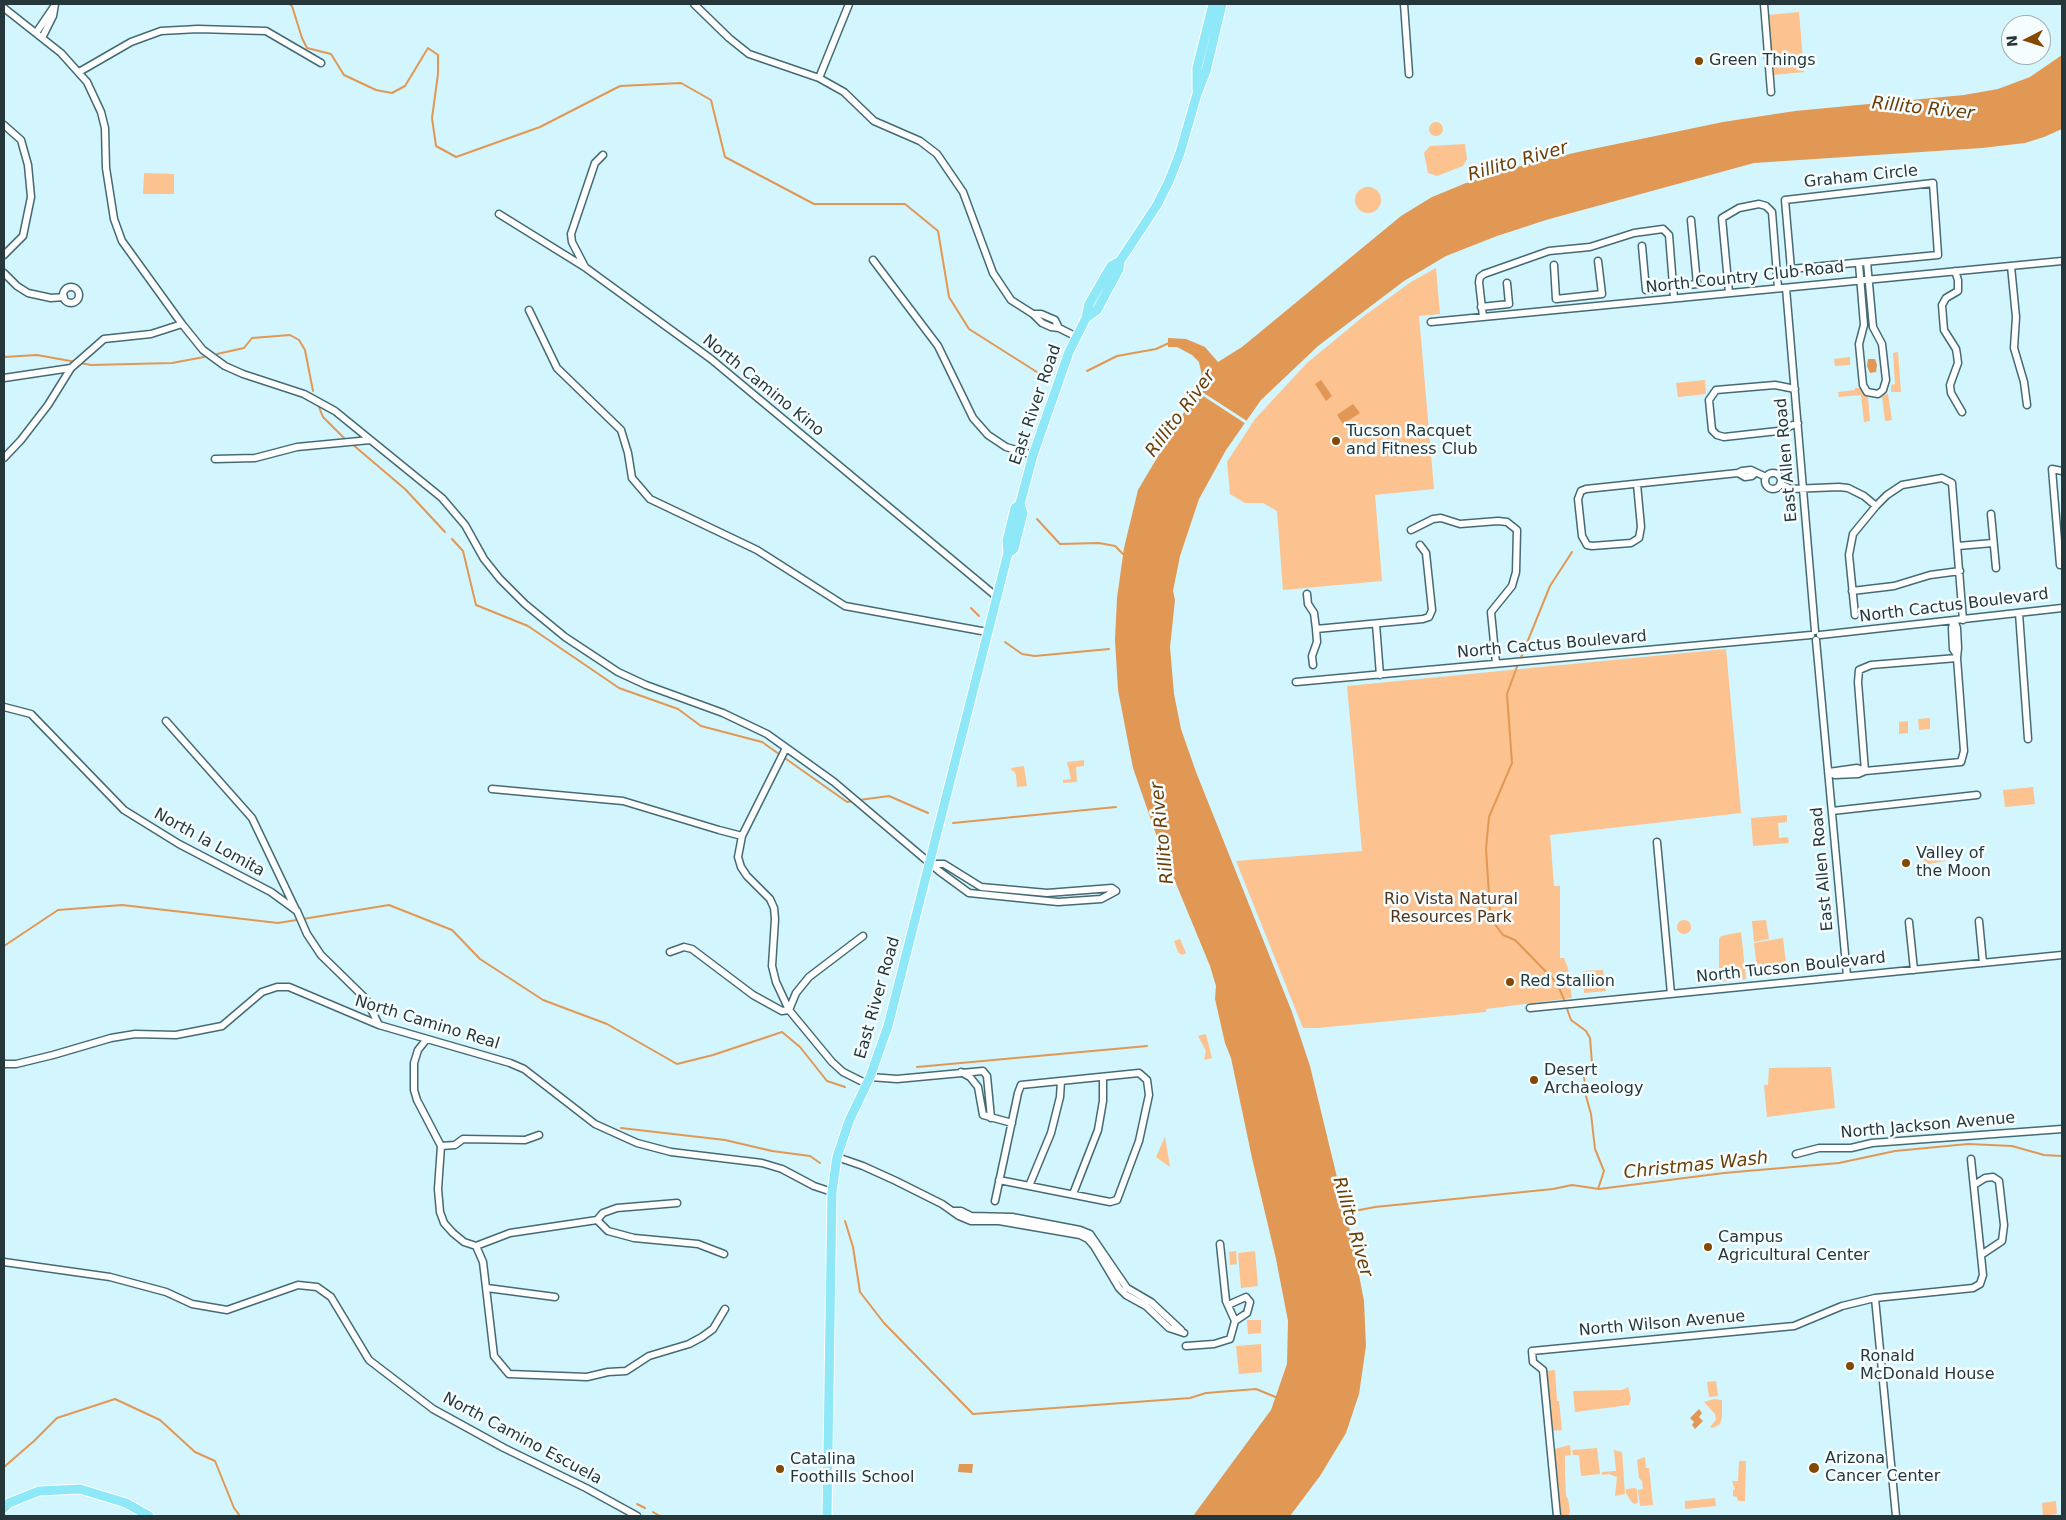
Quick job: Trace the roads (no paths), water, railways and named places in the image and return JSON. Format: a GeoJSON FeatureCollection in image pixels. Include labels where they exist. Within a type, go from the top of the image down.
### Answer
{"type":"FeatureCollection","features":[{"type":"Feature","properties":{"kind":"main road","name":"East River Road"},"geometry":{"type":"LineString","coordinates":[[1196,94],[1197,68],[1212,4]]}},
{"type":"Feature","properties":{"kind":"main road","name":"East River Road"},"geometry":{"type":"LineString","coordinates":[[827,1516],[832,1192],[837,1157],[849,1121],[868,1081],[888,1026],[931,864],[996,597],[1008,553],[1014,549],[1023,513],[1020,504],[1033,455],[1076,337],[1086,318],[1097,310],[1119,269],[1120,261],[1157,205],[1169,181],[1180,153],[1196,94],[1206,71],[1222,4]]}},
{"type":"Feature","properties":{"kind":"main road"},"geometry":{"type":"LineString","coordinates":[[4,1508],[10,1503],[39,1491],[80,1489],[126,1503],[149,1516]]}},
{"type":"Feature","properties":{"kind":"street"},"geometry":{"type":"LineString","coordinates":[[694,4],[728,38],[749,54],[819,78],[844,92],[874,121],[920,141],[937,154],[963,192],[993,273],[1010,300],[1033,314],[1042,314],[1054,320],[1059,328],[1076,337]]}},
{"type":"Feature","properties":{"kind":"street"},"geometry":{"type":"LineString","coordinates":[[819,78],[849,4]]}},
{"type":"Feature","properties":{"kind":"street"},"geometry":{"type":"LineString","coordinates":[[1404,4],[1410,74]]}},
{"type":"Feature","properties":{"kind":"street"},"geometry":{"type":"LineString","coordinates":[[1764,4],[1771,92]]}},
{"type":"Feature","properties":{"kind":"street"},"geometry":{"type":"LineString","coordinates":[[36,33],[54,6]]}},
{"type":"Feature","properties":{"kind":"street"},"geometry":{"type":"LineString","coordinates":[[42,38],[53,16],[54,6]]}},
{"type":"Feature","properties":{"kind":"street"},"geometry":{"type":"LineString","coordinates":[[4,8],[42,38],[88,82],[101,112],[104,128],[106,168],[114,219],[122,241],[203,350],[224,366],[320,401],[335,411],[442,498],[465,525],[484,559],[500,579],[565,637],[618,672],[646,685],[740,720],[767,734],[834,782],[931,864],[969,893],[1058,902],[1101,899],[1116,891],[1112,888],[1047,893],[981,887],[944,864],[931,864]]}},
{"type":"Feature","properties":{"kind":"street"},"geometry":{"type":"LineString","coordinates":[[79,72],[131,42],[161,31],[198,29],[266,31],[321,63]]}},
{"type":"Feature","properties":{"kind":"street"},"geometry":{"type":"LineString","coordinates":[[4,125],[21,140],[28,165],[32,197],[23,236],[4,255]]}},
{"type":"Feature","properties":{"kind":"street"},"geometry":{"type":"LineString","coordinates":[[586,268],[572,242],[571,234],[595,163],[602,155]]}},
{"type":"Feature","properties":{"kind":"street","name":"Graham Circle"},"geometry":{"type":"LineString","coordinates":[[1933,183],[1938,255],[1859,264],[1791,269],[1785,200],[1933,183]]}},
{"type":"Feature","properties":{"kind":"street"},"geometry":{"type":"LineString","coordinates":[[1729,293],[1722,218],[1739,208],[1759,204],[1766,206],[1772,212],[1778,288]]}},
{"type":"Feature","properties":{"kind":"street","name":"North Camino Kino"},"geometry":{"type":"LineString","coordinates":[[500,214],[586,268],[711,359],[996,597]]}},
{"type":"Feature","properties":{"kind":"street"},"geometry":{"type":"LineString","coordinates":[[1642,246],[1646,290],[1697,284],[1691,220]]}},
{"type":"Feature","properties":{"kind":"street"},"geometry":{"type":"LineString","coordinates":[[1483,317],[1478,282],[1484,274],[1553,250],[1590,247],[1648,230],[1663,229],[1669,235],[1674,298]]}},
{"type":"Feature","properties":{"kind":"street"},"geometry":{"type":"LineString","coordinates":[[873,260],[938,346],[973,418],[988,435],[1006,447],[1033,455]]}},
{"type":"Feature","properties":{"kind":"street"},"geometry":{"type":"LineString","coordinates":[[1554,265],[1556,299],[1602,294],[1598,261]]}},
{"type":"Feature","properties":{"kind":"street","name":"North Country Club Road"},"geometry":{"type":"LineString","coordinates":[[1431,322],[2062,261]]}},
{"type":"Feature","properties":{"kind":"street"},"geometry":{"type":"LineString","coordinates":[[1859,264],[1864,325],[1860,344],[1863,385],[1867,392],[1878,394],[1883,390],[1886,380],[1882,344],[1872,327],[1867,262]]}},
{"type":"Feature","properties":{"kind":"street"},"geometry":{"type":"LineString","coordinates":[[2011,266],[2016,317],[2014,348],[2024,382],[2027,405]]}},
{"type":"Feature","properties":{"kind":"street"},"geometry":{"type":"LineString","coordinates":[[1955,271],[1958,280],[1958,291],[1946,298],[1942,304],[1944,330],[1956,348],[1958,355],[1958,363],[1950,385],[1951,393],[1962,412]]}},
{"type":"Feature","properties":{"kind":"street"},"geometry":{"type":"LineString","coordinates":[[4,273],[17,286],[28,293],[51,298],[64,297]]}},
{"type":"Feature","properties":{"kind":"street"},"geometry":{"type":"LineString","coordinates":[[1481,307],[1509,304],[1507,283]]}},
{"type":"Feature","properties":{"kind":"street","name":"East Allen Road"},"geometry":{"type":"LineString","coordinates":[[1786,288],[1815,636],[1847,976]]}},
{"type":"Feature","properties":{"kind":"street"},"geometry":{"type":"LineString","coordinates":[[1577,297],[1578,308]]}},
{"type":"Feature","properties":{"kind":"street"},"geometry":{"type":"LineString","coordinates":[[530,310],[557,368],[621,430],[628,453],[632,478],[650,499],[757,550],[846,606],[988,632]]}},
{"type":"Feature","properties":{"kind":"street"},"geometry":{"type":"LineString","coordinates":[[4,458],[21,440],[48,405],[71,368],[104,338],[151,334],[182,324]]}},
{"type":"Feature","properties":{"kind":"street"},"geometry":{"type":"LineString","coordinates":[[4,378],[71,368]]}},
{"type":"Feature","properties":{"kind":"street"},"geometry":{"type":"LineString","coordinates":[[1795,389],[1775,385],[1716,390],[1709,400],[1712,430],[1717,435],[1778,431],[1798,424]]}},
{"type":"Feature","properties":{"kind":"street"},"geometry":{"type":"LineString","coordinates":[[215,459],[255,458],[297,447],[370,440]]}},
{"type":"Feature","properties":{"kind":"street"},"geometry":{"type":"LineString","coordinates":[[2061,564],[2052,469],[2062,471]]}},
{"type":"Feature","properties":{"kind":"street"},"geometry":{"type":"LineString","coordinates":[[1637,484],[1641,527],[1639,538],[1631,543],[1592,546],[1587,544],[1582,536],[1578,494],[1586,489],[1738,473],[1742,470],[1751,470],[1766,477]]}},
{"type":"Feature","properties":{"kind":"street"},"geometry":{"type":"LineString","coordinates":[[1766,477],[1769,474],[1776,474],[1780,479],[1780,484]]}},
{"type":"Feature","properties":{"kind":"street"},"geometry":{"type":"LineString","coordinates":[[1766,477],[1766,485],[1769,488],[1774,489],[1780,484]]}},
{"type":"Feature","properties":{"kind":"street"},"geometry":{"type":"LineString","coordinates":[[1855,615],[1849,546],[1853,534],[1876,506],[1902,486],[1942,478],[1952,483],[1963,620]]}},
{"type":"Feature","properties":{"kind":"street"},"geometry":{"type":"LineString","coordinates":[[1780,484],[1790,489],[1848,488],[1864,496],[1876,506]]}},
{"type":"Feature","properties":{"kind":"street"},"geometry":{"type":"LineString","coordinates":[[1991,514],[1996,568]]}},
{"type":"Feature","properties":{"kind":"street"},"geometry":{"type":"LineString","coordinates":[[1411,530],[1433,519],[1441,518],[1460,524],[1498,520],[1507,522],[1517,530],[1516,572],[1512,586],[1491,612],[1496,663]]}},
{"type":"Feature","properties":{"kind":"street"},"geometry":{"type":"LineString","coordinates":[[1958,546],[1993,543]]}},
{"type":"Feature","properties":{"kind":"street"},"geometry":{"type":"LineString","coordinates":[[1316,629],[1431,617],[1432,610],[1426,553],[1420,545]]}},
{"type":"Feature","properties":{"kind":"street"},"geometry":{"type":"LineString","coordinates":[[1852,591],[1894,586],[1930,575],[1960,571]]}},
{"type":"Feature","properties":{"kind":"street"},"geometry":{"type":"LineString","coordinates":[[1307,594],[1308,604],[1314,613],[1316,629],[1317,642],[1312,656],[1313,665]]}},
{"type":"Feature","properties":{"kind":"street","name":"North Cactus Boulevard"},"geometry":{"type":"LineString","coordinates":[[1296,682],[1815,636],[2062,608]]}},
{"type":"Feature","properties":{"kind":"street"},"geometry":{"type":"LineString","coordinates":[[2019,613],[2028,739]]}},
{"type":"Feature","properties":{"kind":"street"},"geometry":{"type":"LineString","coordinates":[[1829,772],[1835,775],[1858,774],[1865,771],[1961,762],[1964,751],[1957,657],[1957,628],[1954,620]]}},
{"type":"Feature","properties":{"kind":"street"},"geometry":{"type":"LineString","coordinates":[[1376,624],[1380,675]]}},
{"type":"Feature","properties":{"kind":"street"},"geometry":{"type":"LineString","coordinates":[[1865,771],[1858,682],[1860,670],[1870,666],[1957,657]]}},
{"type":"Feature","properties":{"kind":"street","name":"North la Lomita"},"geometry":{"type":"LineString","coordinates":[[4,707],[31,714],[124,810],[179,844],[270,892],[296,911],[321,954],[366,999],[379,1025]]}},
{"type":"Feature","properties":{"kind":"street"},"geometry":{"type":"LineString","coordinates":[[166,721],[252,818],[296,911]]}},
{"type":"Feature","properties":{"kind":"street"},"geometry":{"type":"LineString","coordinates":[[786,748],[742,836],[738,857],[741,867],[747,876],[770,899],[774,908],[776,919],[772,966],[776,982],[789,1010],[832,1062],[843,1072],[868,1081],[898,1080],[984,1071],[987,1076],[991,1118]]}},
{"type":"Feature","properties":{"kind":"street"},"geometry":{"type":"LineString","coordinates":[[492,789],[623,801],[742,836]]}},
{"type":"Feature","properties":{"kind":"street"},"geometry":{"type":"LineString","coordinates":[[1832,811],[1977,795]]}},
{"type":"Feature","properties":{"kind":"street"},"geometry":{"type":"LineString","coordinates":[[1656,842],[1671,994]]}},
{"type":"Feature","properties":{"kind":"street"},"geometry":{"type":"LineString","coordinates":[[1979,921],[1983,964]]}},
{"type":"Feature","properties":{"kind":"street"},"geometry":{"type":"LineString","coordinates":[[1909,922],[1914,970]]}},
{"type":"Feature","properties":{"kind":"street"},"geometry":{"type":"LineString","coordinates":[[789,1010],[796,993],[809,977],[863,936]]}},
{"type":"Feature","properties":{"kind":"street"},"geometry":{"type":"LineString","coordinates":[[670,952],[684,947],[692,949],[753,995],[782,1011],[789,1010]]}},
{"type":"Feature","properties":{"kind":"street","name":"North Tucson Boulevard"},"geometry":{"type":"LineString","coordinates":[[1530,1008],[2062,955]]}},
{"type":"Feature","properties":{"kind":"street","name":"North Camino Real"},"geometry":{"type":"LineString","coordinates":[[4,1064],[16,1064],[111,1038],[135,1034],[176,1035],[222,1026],[262,992],[289,987],[379,1025],[510,1063],[524,1069],[595,1124],[637,1143],[671,1152],[762,1163],[832,1192]]}},
{"type":"Feature","properties":{"kind":"street"},"geometry":{"type":"LineString","coordinates":[[426,1040],[418,1050],[414,1063],[414,1090],[417,1100],[441,1146],[438,1189],[440,1212],[444,1223],[464,1242],[476,1246],[510,1233],[597,1220],[603,1213],[617,1208],[677,1203]]}},
{"type":"Feature","properties":{"kind":"street"},"geometry":{"type":"LineString","coordinates":[[961,1072],[970,1077],[978,1087],[983,1115],[1012,1123]]}},
{"type":"Feature","properties":{"kind":"street"},"geometry":{"type":"LineString","coordinates":[[995,1201],[1021,1085],[1139,1073],[1147,1080],[1149,1094],[1139,1141],[1117,1200],[1110,1202],[1000,1180]]}},
{"type":"Feature","properties":{"kind":"street"},"geometry":{"type":"LineString","coordinates":[[1073,1194],[1098,1130],[1104,1101],[1103,1077]]}},
{"type":"Feature","properties":{"kind":"street"},"geometry":{"type":"LineString","coordinates":[[1029,1186],[1051,1133],[1060,1097],[1061,1081]]}},
{"type":"Feature","properties":{"kind":"street","name":"North Jackson Avenue"},"geometry":{"type":"LineString","coordinates":[[1796,1154],[1819,1148],[1851,1148],[1872,1142],[2062,1129]]}},
{"type":"Feature","properties":{"kind":"street"},"geometry":{"type":"LineString","coordinates":[[441,1146],[455,1145],[463,1139],[525,1140],[539,1135]]}},
{"type":"Feature","properties":{"kind":"street"},"geometry":{"type":"LineString","coordinates":[[837,1157],[863,1166],[971,1221],[999,1221],[1080,1234],[1094,1246],[1119,1288],[1126,1295],[1146,1306],[1169,1328],[1184,1333],[1150,1302],[1127,1288],[1090,1234],[1080,1230],[1012,1217],[971,1216],[960,1211],[954,1211]]}},
{"type":"Feature","properties":{"kind":"street","name":"North Wilson Avenue"},"geometry":{"type":"LineString","coordinates":[[1558,1516],[1543,1370],[1533,1362],[1532,1351],[1794,1326],[1842,1306],[1875,1298],[1973,1288],[1980,1284],[1983,1274],[1971,1159]]}},
{"type":"Feature","properties":{"kind":"street"},"geometry":{"type":"LineString","coordinates":[[1974,1185],[1984,1178],[1993,1177],[1999,1181],[2004,1225],[2002,1241],[1981,1255]]}},
{"type":"Feature","properties":{"kind":"street"},"geometry":{"type":"LineString","coordinates":[[597,1220],[608,1231],[634,1238],[698,1244],[724,1254]]}},
{"type":"Feature","properties":{"kind":"street"},"geometry":{"type":"LineString","coordinates":[[1186,1346],[1214,1344],[1230,1339],[1235,1321],[1226,1301],[1220,1244]]}},
{"type":"Feature","properties":{"kind":"street"},"geometry":{"type":"LineString","coordinates":[[476,1246],[483,1262],[494,1356],[509,1374],[587,1377],[608,1372],[626,1371],[649,1356],[689,1344],[713,1329],[725,1309]]}},
{"type":"Feature","properties":{"kind":"street","name":"North Camino Escuela"},"geometry":{"type":"LineString","coordinates":[[4,1262],[110,1277],[166,1292],[192,1304],[227,1310],[298,1285],[317,1287],[332,1297],[369,1360],[433,1409],[504,1448],[586,1488],[637,1516]]}},
{"type":"Feature","properties":{"kind":"street"},"geometry":{"type":"LineString","coordinates":[[487,1288],[556,1297]]}},
{"type":"Feature","properties":{"kind":"street"},"geometry":{"type":"LineString","coordinates":[[1228,1305],[1242,1298],[1249,1299],[1249,1309],[1245,1315],[1235,1321]]}},
{"type":"Feature","properties":{"kind":"street"},"geometry":{"type":"LineString","coordinates":[[1875,1298],[1896,1516]]}},
{"type":"Feature","properties":{"kind":"water","name":"Rillito River"},"geometry":{"type":"Polygon","coordinates":[[[2062,55],[2062,129],[2044,137],[2025,143],[1982,148],[1754,163],[1546,220],[1497,236],[1446,256],[1404,281],[1318,346],[1261,400],[1226,450],[1199,499],[1180,556],[1173,591],[1175,600],[1170,647],[1174,694],[1181,729],[1196,772],[1292,1012],[1310,1066],[1352,1239],[1364,1301],[1366,1346],[1359,1394],[1346,1433],[1320,1476],[1290,1516],[1193,1516],[1271,1410],[1287,1364],[1288,1321],[1231,1058],[1225,1043],[1215,999],[1216,986],[1210,966],[1158,840],[1133,768],[1118,690],[1115,640],[1117,598],[1124,548],[1138,490],[1196,392],[1202,376],[1199,362],[1192,355],[1177,347],[1168,347],[1168,338],[1186,339],[1205,347],[1218,362],[1242,347],[1401,216],[1432,197],[1466,183],[1524,165],[1578,152],[1723,122],[1795,111],[1964,95],[1998,89],[2030,77],[2047,65],[2051,65],[2051,63],[2062,55]]]}},
{"type":"Feature","properties":{"kind":"water"},"geometry":{"type":"Polygon","coordinates":[[[1868,359],[1875,359],[1877,365],[1876,372],[1870,373],[1867,366],[1868,359]]]}},
{"type":"Feature","properties":{"kind":"water"},"geometry":{"type":"Polygon","coordinates":[[[1321,380],[1332,396],[1326,401],[1315,384],[1321,380]]]}},
{"type":"Feature","properties":{"kind":"water"},"geometry":{"type":"Polygon","coordinates":[[[1353,404],[1360,413],[1343,424],[1337,415],[1353,404]]]}},
{"type":"Feature","properties":{"kind":"water"},"geometry":{"type":"Polygon","coordinates":[[[1699,1409],[1702,1413],[1699,1417],[1703,1421],[1695,1429],[1692,1425],[1694,1422],[1690,1418],[1699,1409]]]}},
{"type":"Feature","properties":{"kind":"water"},"geometry":{"type":"Polygon","coordinates":[[[959,1464],[973,1464],[972,1473],[958,1472],[959,1464]]]}},
{"type":"Feature","properties":{"kind":"waterway"},"geometry":{"type":"LineString","coordinates":[[289,4],[292,6],[307,48],[331,54],[344,75],[376,90],[392,93],[405,86],[428,48],[438,55],[438,74],[432,118],[436,146],[456,157],[540,127],[620,86],[681,83],[711,100],[725,157],[814,204],[905,204],[938,231],[949,297],[969,329],[1040,374]]}},
{"type":"Feature","properties":{"kind":"waterway"},"geometry":{"type":"LineString","coordinates":[[217,354],[244,348],[252,338],[290,335],[299,340],[305,350],[313,391]]}},
{"type":"Feature","properties":{"kind":"waterway"},"geometry":{"type":"LineString","coordinates":[[1087,371],[1117,356],[1156,349],[1169,343]]}},
{"type":"Feature","properties":{"kind":"waterway"},"geometry":{"type":"LineString","coordinates":[[4,357],[37,355],[76,362]]}},
{"type":"Feature","properties":{"kind":"waterway"},"geometry":{"type":"LineString","coordinates":[[80,363],[91,365],[172,363],[204,357]]}},
{"type":"Feature","properties":{"kind":"waterway"},"geometry":{"type":"LineString","coordinates":[[319,407],[323,417],[346,440]]}},
{"type":"Feature","properties":{"kind":"waterway"},"geometry":{"type":"LineString","coordinates":[[352,444],[405,489],[445,532]]}},
{"type":"Feature","properties":{"kind":"waterway"},"geometry":{"type":"LineString","coordinates":[[1037,519],[1060,544],[1099,543],[1115,546],[1123,554]]}},
{"type":"Feature","properties":{"kind":"waterway"},"geometry":{"type":"LineString","coordinates":[[452,539],[463,551],[476,605],[528,626],[619,688],[678,709],[701,726],[762,742],[847,802],[854,801]]}},
{"type":"Feature","properties":{"kind":"waterway"},"geometry":{"type":"LineString","coordinates":[[1520,660],[1550,586],[1572,552]]}},
{"type":"Feature","properties":{"kind":"waterway"},"geometry":{"type":"LineString","coordinates":[[971,608],[979,616]]}},
{"type":"Feature","properties":{"kind":"waterway"},"geometry":{"type":"LineString","coordinates":[[1005,642],[1022,654],[1035,656],[1109,649]]}},
{"type":"Feature","properties":{"kind":"waterway"},"geometry":{"type":"LineString","coordinates":[[1518,664],[1507,694],[1512,763],[1489,817],[1486,849],[1490,910],[1494,923],[1503,935],[1515,940],[1557,983],[1565,1002]]}},
{"type":"Feature","properties":{"kind":"waterway"},"geometry":{"type":"LineString","coordinates":[[859,800],[889,796],[928,813]]}},
{"type":"Feature","properties":{"kind":"waterway"},"geometry":{"type":"LineString","coordinates":[[953,823],[1116,807]]}},
{"type":"Feature","properties":{"kind":"waterway"},"geometry":{"type":"LineString","coordinates":[[4,946],[58,910],[122,905],[278,923],[389,905],[452,930],[480,959],[543,1000],[607,1024],[677,1064],[713,1055],[782,1032],[800,1047],[827,1081],[845,1087]]}},
{"type":"Feature","properties":{"kind":"waterway"},"geometry":{"type":"LineString","coordinates":[[1566,1006],[1571,1020],[1586,1031],[1590,1038],[1592,1063],[1584,1076],[1595,1149],[1604,1171],[1598,1189]]}},
{"type":"Feature","properties":{"kind":"waterway"},"geometry":{"type":"LineString","coordinates":[[917,1067],[1147,1046]]}},
{"type":"Feature","properties":{"kind":"waterway"},"geometry":{"type":"LineString","coordinates":[[621,1128],[725,1140],[772,1151],[810,1156],[820,1163]]}},
{"type":"Feature","properties":{"kind":"waterway","name":"Christmas Wash"},"geometry":{"type":"LineString","coordinates":[[1344,1213],[1375,1207],[1553,1189],[1572,1185],[1599,1189],[1724,1173],[1839,1163],[1895,1151],[1968,1144],[2012,1146],[2044,1155],[2062,1156]]}},
{"type":"Feature","properties":{"kind":"waterway"},"geometry":{"type":"LineString","coordinates":[[845,1221],[853,1247],[860,1292],[884,1323],[973,1414],[1190,1398],[1206,1393],[1256,1389],[1278,1398]]}},
{"type":"Feature","properties":{"kind":"waterway"},"geometry":{"type":"LineString","coordinates":[[4,1467],[57,1418],[115,1399],[160,1420],[195,1452],[215,1461],[234,1508],[240,1516]]}},
{"type":"Feature","properties":{"kind":"waterway"},"geometry":{"type":"LineString","coordinates":[[637,1504],[645,1508]]}},
{"type":"Feature","properties":{"kind":"waterway"},"geometry":{"type":"LineString","coordinates":[[653,1512],[660,1516]]}},
{"type":"Feature","properties":{"kind":"place","name":"Green Things"},"geometry":{"type":"Point","coordinates":[1699,61]}},
{"type":"Feature","properties":{"kind":"place","name":"Tucson Racquet and Fitness Club"},"geometry":{"type":"Point","coordinates":[1336,441]}},
{"type":"Feature","properties":{"kind":"place","name":"Valley of the Moon"},"geometry":{"type":"Point","coordinates":[1906,863]}},
{"type":"Feature","properties":{"kind":"place","name":"Red Stallion"},"geometry":{"type":"Point","coordinates":[1510,982]}},
{"type":"Feature","properties":{"kind":"place","name":"Desert Archaeology"},"geometry":{"type":"Point","coordinates":[1534,1080]}},
{"type":"Feature","properties":{"kind":"place","name":"Campus Agricultural Center"},"geometry":{"type":"Point","coordinates":[1708,1247]}},
{"type":"Feature","properties":{"kind":"place","name":"Ronald McDonald House"},"geometry":{"type":"Point","coordinates":[1850,1366]}},
{"type":"Feature","properties":{"kind":"place","name":"Arizona Cancer Center"},"geometry":{"type":"Point","coordinates":[1814,1468]}},
{"type":"Feature","properties":{"kind":"place","name":"Catalina Foothills School"},"geometry":{"type":"Point","coordinates":[780,1469]}},
{"type":"Feature","properties":{"kind":"park label","name":"Rio Vista Natural Resources Park"},"geometry":{"type":"Point","coordinates":[1451,909]}}]}
